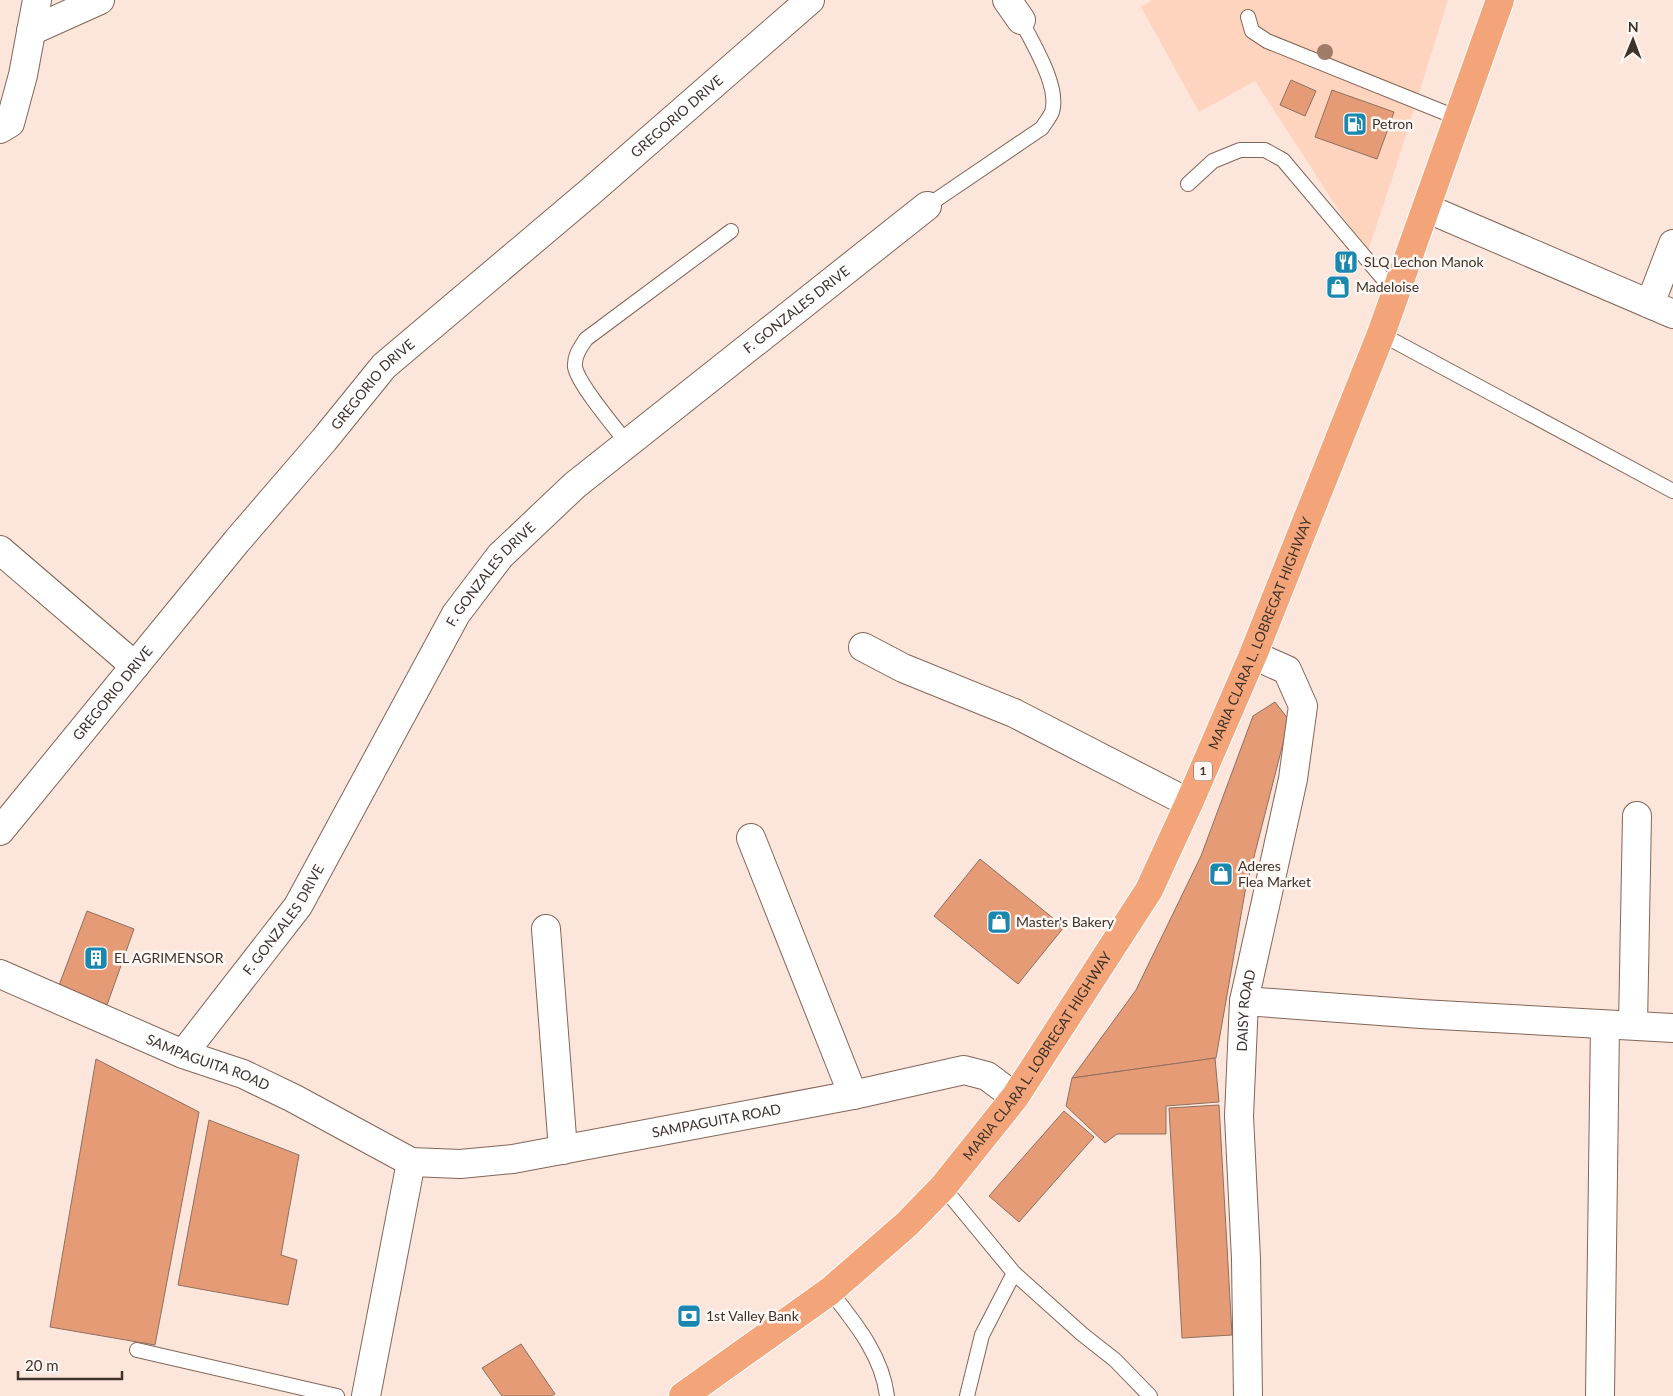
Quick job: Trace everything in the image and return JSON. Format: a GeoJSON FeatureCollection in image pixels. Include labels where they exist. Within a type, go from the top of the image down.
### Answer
{"type":"FeatureCollection","features":[{"type":"Feature","properties":{"kind":"highway","name":"MARIA CLARA L. LOBREGAT HIGHWAY"},"geometry":{"type":"LineString","coordinates":[[683,1396],[830,1291],[907,1224],[943,1187],[1014,1097],[1149,890],[1253,655],[1381,334],[1500,0]]}},
{"type":"Feature","properties":{"kind":"street"},"geometry":{"type":"LineString","coordinates":[[0,129],[10,123],[38,0]]}},
{"type":"Feature","properties":{"kind":"street"},"geometry":{"type":"LineString","coordinates":[[31,31],[100,0]]}},
{"type":"Feature","properties":{"kind":"street","name":"GREGORIO DRIVE"},"geometry":{"type":"LineString","coordinates":[[0,831],[237,541],[324,440],[384,366],[590,192],[810,0]]}},
{"type":"Feature","properties":{"kind":"street","name":"F. GONZALES DRIVE"},"geometry":{"type":"LineString","coordinates":[[183,1054],[298,906],[456,614],[500,556],[575,486],[927,206]]}},
{"type":"Feature","properties":{"kind":"street"},"geometry":{"type":"LineString","coordinates":[[1426,208],[1662,309],[1673,244]]}},
{"type":"Feature","properties":{"kind":"street"},"geometry":{"type":"LineString","coordinates":[[0,550],[135,666]]}},
{"type":"Feature","properties":{"kind":"street"},"geometry":{"type":"LineString","coordinates":[[864,647],[903,668],[1014,713],[1189,803]]}},
{"type":"Feature","properties":{"kind":"street","name":"DAISY ROAD"},"geometry":{"type":"LineString","coordinates":[[1248,1396],[1246,1259],[1239,1116],[1244,1001],[1293,779],[1304,706],[1287,670],[1253,655]]}},
{"type":"Feature","properties":{"kind":"street"},"geometry":{"type":"LineString","coordinates":[[1634,1025],[1637,816]]}},
{"type":"Feature","properties":{"kind":"street"},"geometry":{"type":"LineString","coordinates":[[751,838],[853,1095]]}},
{"type":"Feature","properties":{"kind":"street"},"geometry":{"type":"LineString","coordinates":[[546,929],[563,1150]]}},
{"type":"Feature","properties":{"kind":"street","name":"SAMPAGUITA ROAD"},"geometry":{"type":"LineString","coordinates":[[0,974],[183,1054],[244,1074],[309,1106],[411,1162],[460,1164],[513,1159],[853,1095],[964,1070],[987,1076],[1014,1097]]}},
{"type":"Feature","properties":{"kind":"street"},"geometry":{"type":"LineString","coordinates":[[1244,1001],[1411,1014],[1673,1028]]}},
{"type":"Feature","properties":{"kind":"street"},"geometry":{"type":"LineString","coordinates":[[1600,1396],[1605,1025]]}},
{"type":"Feature","properties":{"kind":"street"},"geometry":{"type":"LineString","coordinates":[[366,1396],[411,1162]]}},
{"type":"Feature","properties":{"kind":"lane"},"geometry":{"type":"LineString","coordinates":[[927,206],[1042,128],[1052,112],[1054,97],[1048,76],[1014,10]]}},
{"type":"Feature","properties":{"kind":"lane"},"geometry":{"type":"LineString","coordinates":[[1248,17],[1252,31],[1267,41],[1458,118]]}},
{"type":"Feature","properties":{"kind":"lane"},"geometry":{"type":"LineString","coordinates":[[1188,184],[1213,161],[1240,150],[1265,150],[1283,160],[1396,294]]}},
{"type":"Feature","properties":{"kind":"lane"},"geometry":{"type":"LineString","coordinates":[[628,444],[594,401],[583,383],[575,368],[577,353],[586,339],[731,231]]}},
{"type":"Feature","properties":{"kind":"lane"},"geometry":{"type":"LineString","coordinates":[[1381,334],[1673,491]]}},
{"type":"Feature","properties":{"kind":"lane"},"geometry":{"type":"LineString","coordinates":[[943,1187],[1014,1273],[1082,1334],[1115,1360],[1150,1396]]}},
{"type":"Feature","properties":{"kind":"lane"},"geometry":{"type":"LineString","coordinates":[[967,1396],[982,1335],[1014,1273]]}},
{"type":"Feature","properties":{"kind":"lane"},"geometry":{"type":"LineString","coordinates":[[830,1291],[866,1339],[885,1378],[887,1396]]}},
{"type":"Feature","properties":{"kind":"lane"},"geometry":{"type":"LineString","coordinates":[[137,1350],[337,1396]]}},
{"type":"Feature","properties":{"kind":"shaded area"},"geometry":{"type":"Polygon","coordinates":[[[1152,0],[1448,0],[1367,254],[1255,81],[1199,112],[1141,7],[1152,0]]]}},
{"type":"Feature","properties":{"kind":"building"},"geometry":{"type":"Polygon","coordinates":[[[1291,80],[1316,91],[1305,116],[1280,105],[1291,80]]]}},
{"type":"Feature","properties":{"kind":"building","name":"Petron"},"geometry":{"type":"Polygon","coordinates":[[[1332,90],[1394,112],[1377,159],[1315,137],[1332,90]]]}},
{"type":"Feature","properties":{"kind":"building","name":"Aderes Flea Market"},"geometry":{"type":"Polygon","coordinates":[[[1275,702],[1289,720],[1245,892],[1216,1058],[1072,1078],[1136,990],[1201,856],[1253,716],[1275,702]]]}},
{"type":"Feature","properties":{"kind":"building","name":"Master's Bakery"},"geometry":{"type":"Polygon","coordinates":[[[980,859],[1064,927],[1018,984],[934,916],[980,859]]]}},
{"type":"Feature","properties":{"kind":"building","name":"EL AGRIMENSOR"},"geometry":{"type":"Polygon","coordinates":[[[87,911],[134,929],[107,1005],[58,988],[87,911]]]}},
{"type":"Feature","properties":{"kind":"building"},"geometry":{"type":"Polygon","coordinates":[[[1215,1058],[1219,1102],[1166,1106],[1166,1134],[1117,1134],[1105,1143],[1066,1106],[1072,1078],[1215,1058]]]}},
{"type":"Feature","properties":{"kind":"building"},"geometry":{"type":"Polygon","coordinates":[[[96,1059],[199,1112],[155,1345],[50,1327],[96,1059]]]}},
{"type":"Feature","properties":{"kind":"building"},"geometry":{"type":"Polygon","coordinates":[[[1219,1105],[1232,1335],[1182,1338],[1169,1108],[1219,1105]]]}},
{"type":"Feature","properties":{"kind":"building"},"geometry":{"type":"Polygon","coordinates":[[[1064,1111],[1094,1137],[1019,1222],[989,1196],[1064,1111]]]}},
{"type":"Feature","properties":{"kind":"building"},"geometry":{"type":"Polygon","coordinates":[[[209,1120],[299,1155],[281,1255],[297,1260],[288,1305],[178,1285],[209,1120]]]}},
{"type":"Feature","properties":{"kind":"building"},"geometry":{"type":"Polygon","coordinates":[[[521,1344],[555,1394],[551,1396],[502,1396],[482,1368],[521,1344]]]}},
{"type":"Feature","properties":{"kind":"place","name":"Petron"},"geometry":{"type":"Point","coordinates":[1355,124]}},
{"type":"Feature","properties":{"kind":"place","name":"SLQ Lechon Manok"},"geometry":{"type":"Point","coordinates":[1346,262]}},
{"type":"Feature","properties":{"kind":"place","name":"Madeloise"},"geometry":{"type":"Point","coordinates":[1338,287]}},
{"type":"Feature","properties":{"kind":"place","name":"Aderes Flea Market"},"geometry":{"type":"Point","coordinates":[1221,874]}},
{"type":"Feature","properties":{"kind":"place","name":"Master's Bakery"},"geometry":{"type":"Point","coordinates":[999,922]}},
{"type":"Feature","properties":{"kind":"place","name":"EL AGRIMENSOR"},"geometry":{"type":"Point","coordinates":[96,958]}},
{"type":"Feature","properties":{"kind":"place","name":"1st Valley Bank"},"geometry":{"type":"Point","coordinates":[689,1316]}}]}
